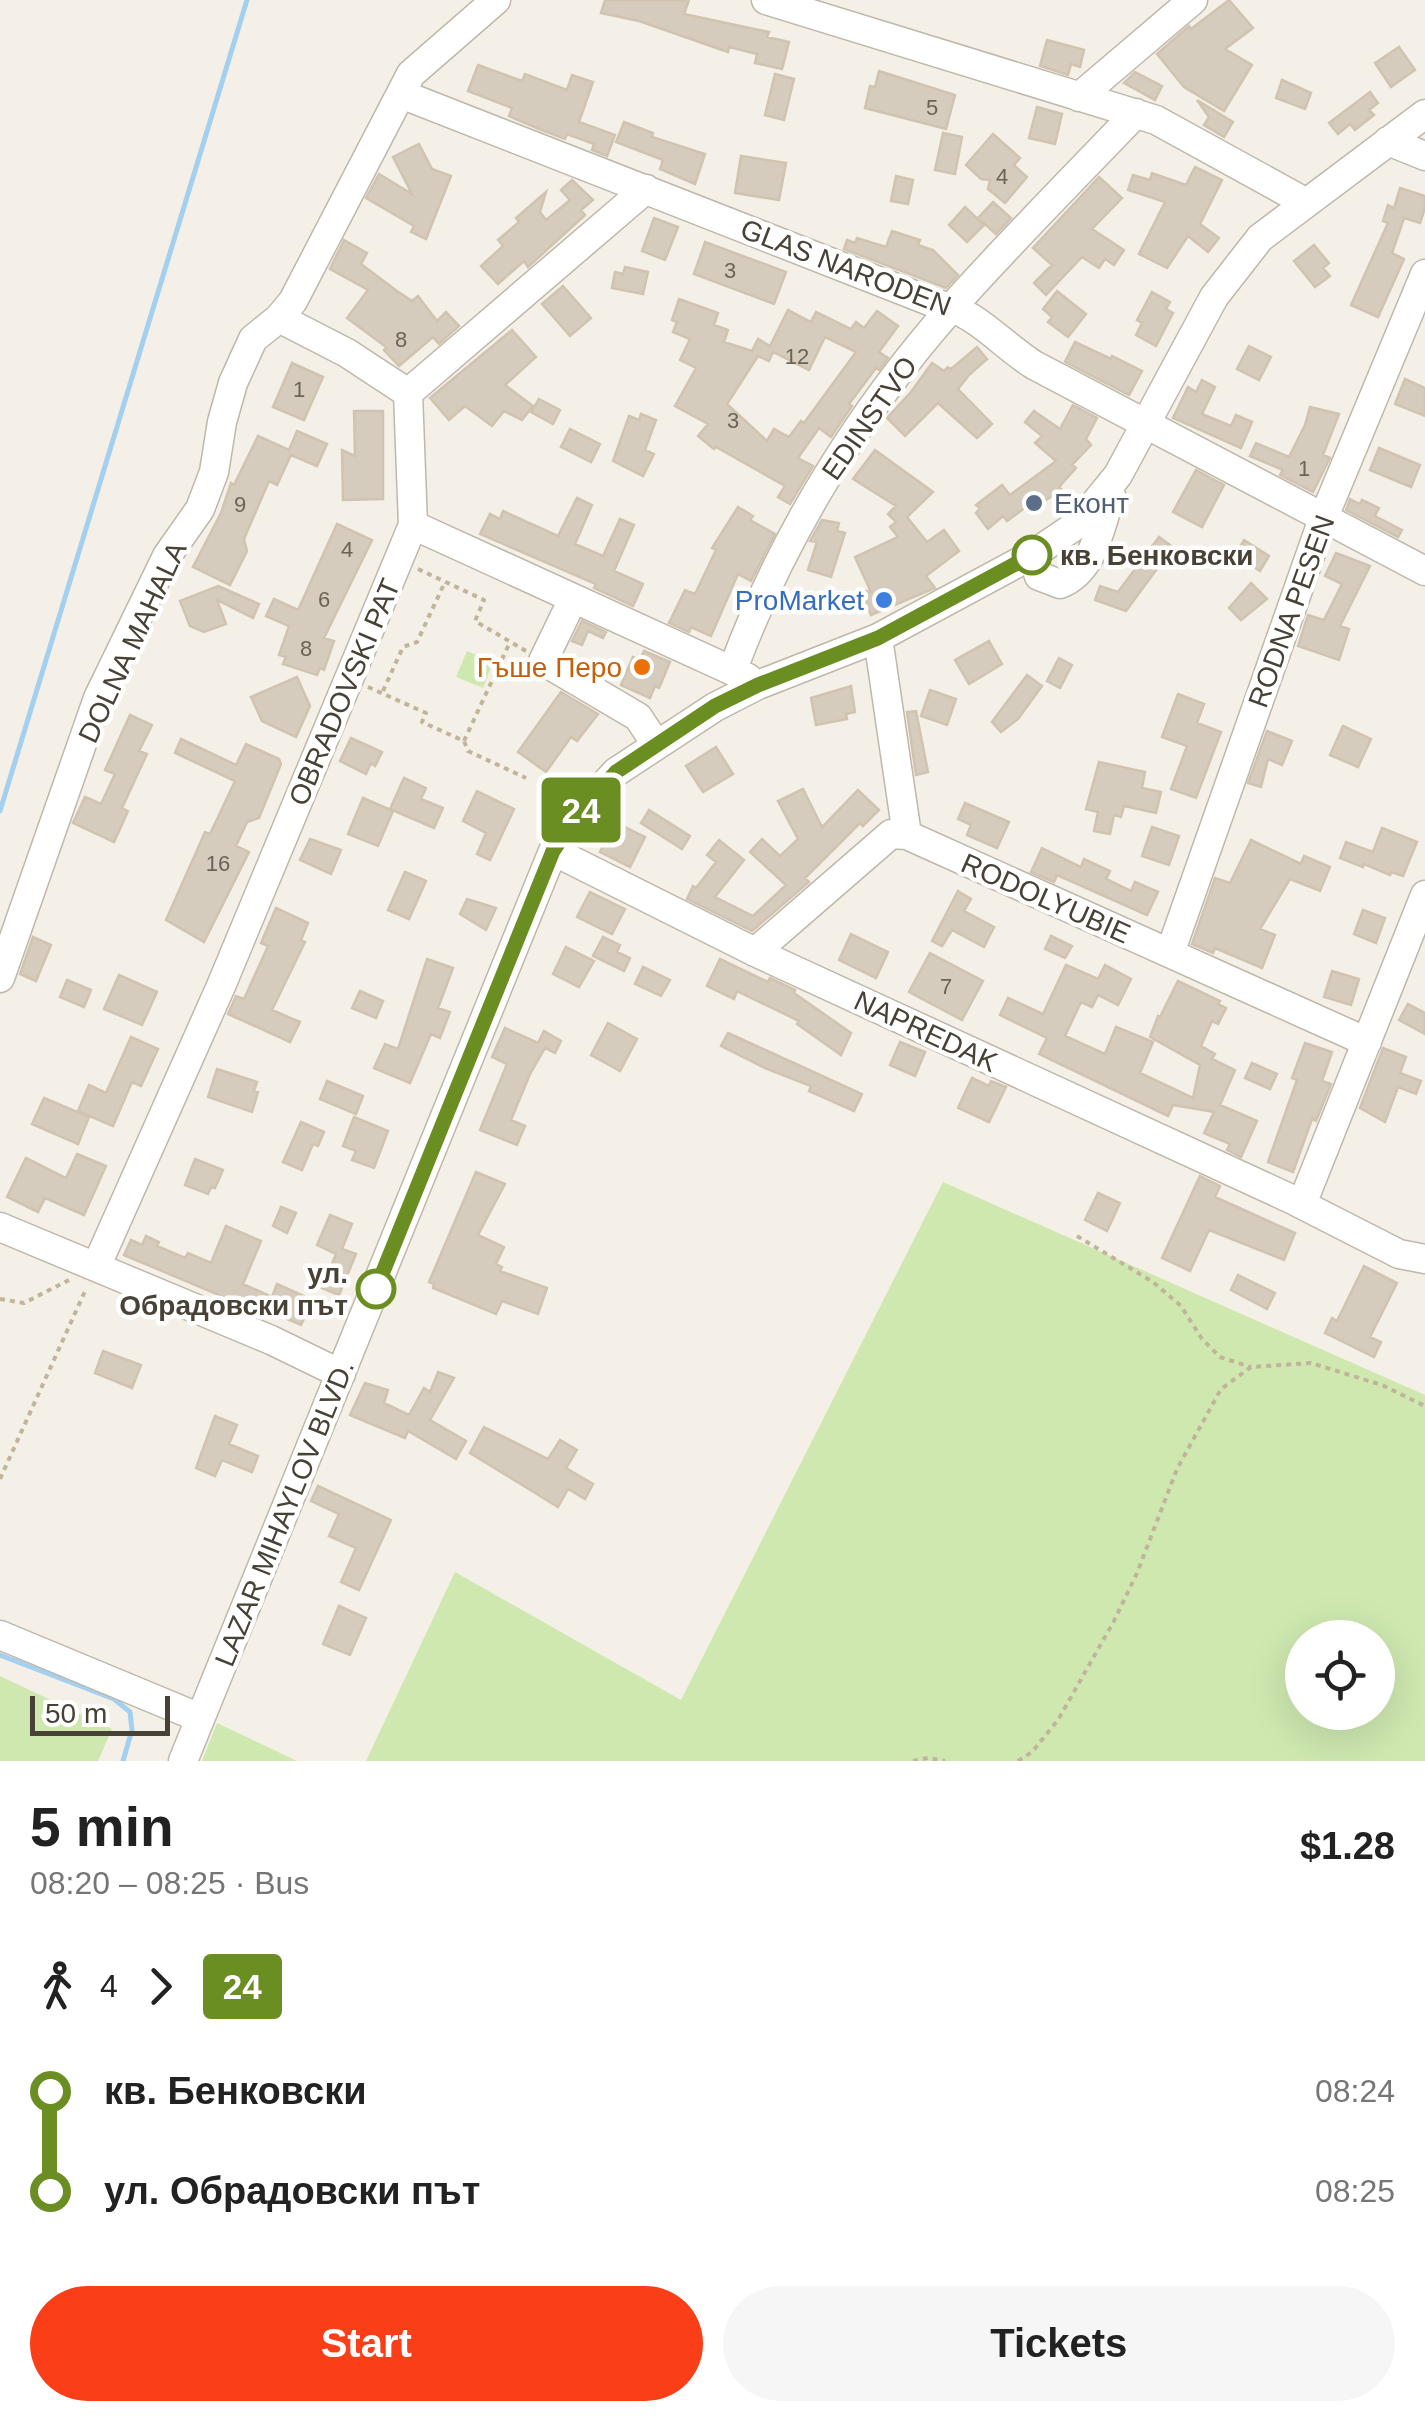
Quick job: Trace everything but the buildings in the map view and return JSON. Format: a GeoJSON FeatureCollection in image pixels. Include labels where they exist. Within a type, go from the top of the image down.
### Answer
{"type":"FeatureCollection","features":[{"type":"Feature","properties":{"kind":"street","name":"DOLNA MAHALA"},"geometry":{"type":"LineString","coordinates":[[0,978],[98,698],[167,556],[200,509],[214,472],[233,383],[253,338],[293,301],[411,74],[496,0]]}},
{"type":"Feature","properties":{"kind":"street"},"geometry":{"type":"LineString","coordinates":[[766,0],[1136,112],[1305,202]]}},
{"type":"Feature","properties":{"kind":"street"},"geometry":{"type":"LineString","coordinates":[[1078,97],[1189,1]]}},
{"type":"Feature","properties":{"kind":"street","name":"GLAS NARODEN"},"geometry":{"type":"LineString","coordinates":[[401,94],[937,304],[952,306],[1034,365],[1425,571]]}},
{"type":"Feature","properties":{"kind":"street","name":"EDINSTVO"},"geometry":{"type":"LineString","coordinates":[[733,670],[750,622],[825,479],[891,382],[952,306],[1136,112]]}},
{"type":"Feature","properties":{"kind":"street","name":"LAZAR MIHAYLOV BLVD."},"geometry":{"type":"LineString","coordinates":[[183,1761],[553,851],[581,810],[616,772],[715,706],[878,638],[1032,555],[1078,524],[1118,475],[1214,298],[1260,238],[1425,114]]}},
{"type":"Feature","properties":{"kind":"street"},"geometry":{"type":"LineString","coordinates":[[1388,141],[1425,156]]}},
{"type":"Feature","properties":{"kind":"street"},"geometry":{"type":"LineString","coordinates":[[278,318],[348,354],[408,393],[646,189]]}},
{"type":"Feature","properties":{"kind":"street","name":"RODNA PESEN"},"geometry":{"type":"LineString","coordinates":[[1170,953],[1323,519],[1425,274]]}},
{"type":"Feature","properties":{"kind":"street","name":"OBRADOVSKI PAT"},"geometry":{"type":"LineString","coordinates":[[96,1267],[221,986],[413,524],[408,393]]}},
{"type":"Feature","properties":{"kind":"street"},"geometry":{"type":"LineString","coordinates":[[1032,555],[1040,576],[1060,584],[1075,578],[1091,555],[1118,475]]}},
{"type":"Feature","properties":{"kind":"street"},"geometry":{"type":"LineString","coordinates":[[413,524],[733,670],[758,685]]}},
{"type":"Feature","properties":{"kind":"street"},"geometry":{"type":"LineString","coordinates":[[573,599],[543,661],[638,717],[656,744]]}},
{"type":"Feature","properties":{"kind":"street"},"geometry":{"type":"LineString","coordinates":[[754,952],[891,834],[907,835],[878,638]]}},
{"type":"Feature","properties":{"kind":"street","name":"RODOLYUBIE"},"geometry":{"type":"LineString","coordinates":[[907,835],[1367,1042]]}},
{"type":"Feature","properties":{"kind":"street","name":"NAPREDAK"},"geometry":{"type":"LineString","coordinates":[[553,851],[754,952],[1299,1203],[1399,1254],[1425,1259]]}},
{"type":"Feature","properties":{"kind":"street"},"geometry":{"type":"LineString","coordinates":[[1299,1203],[1425,894]]}},
{"type":"Feature","properties":{"kind":"street"},"geometry":{"type":"LineString","coordinates":[[0,1227],[271,1340],[341,1374]]}},
{"type":"Feature","properties":{"kind":"street"},"geometry":{"type":"LineString","coordinates":[[0,1635],[200,1718]]}},
{"type":"Feature","properties":{"kind":"path"},"geometry":{"type":"LineString","coordinates":[[398,560],[484,600],[475,621],[543,661]]}},
{"type":"Feature","properties":{"kind":"path"},"geometry":{"type":"LineString","coordinates":[[382,693],[403,647],[417,642],[445,582]]}},
{"type":"Feature","properties":{"kind":"path"},"geometry":{"type":"LineString","coordinates":[[464,741],[510,642]]}},
{"type":"Feature","properties":{"kind":"path"},"geometry":{"type":"LineString","coordinates":[[349,679],[426,713],[422,722],[464,741],[468,750],[526,778]]}},
{"type":"Feature","properties":{"kind":"path"},"geometry":{"type":"LineString","coordinates":[[1078,1236],[1153,1282],[1181,1306],[1202,1339],[1220,1356],[1251,1366],[1310,1363],[1382,1385],[1425,1406]]}},
{"type":"Feature","properties":{"kind":"path"},"geometry":{"type":"LineString","coordinates":[[0,1298],[24,1304],[96,1267]]}},
{"type":"Feature","properties":{"kind":"path"},"geometry":{"type":"LineString","coordinates":[[0,1479],[96,1267]]}},
{"type":"Feature","properties":{"kind":"path"},"geometry":{"type":"LineString","coordinates":[[1018,1761],[1032,1752],[1058,1720],[1114,1621],[1177,1469],[1221,1389],[1251,1366]]}},
{"type":"Feature","properties":{"kind":"path"},"geometry":{"type":"LineString","coordinates":[[913,1761],[945,1761]]}},
{"type":"Feature","properties":{"kind":"green space"},"geometry":{"type":"Polygon","coordinates":[[[467,651],[493,662],[483,688],[456,677],[467,651]]]}},
{"type":"Feature","properties":{"kind":"green space"},"geometry":{"type":"Polygon","coordinates":[[[943,1182],[1425,1395],[1425,1761],[366,1761],[455,1572],[681,1700],[943,1182]]]}},
{"type":"Feature","properties":{"kind":"green space"},"geometry":{"type":"Polygon","coordinates":[[[0,1676],[112,1729],[98,1761],[0,1761],[0,1676]]]}},
{"type":"Feature","properties":{"kind":"green space"},"geometry":{"type":"Polygon","coordinates":[[[217,1723],[297,1761],[202,1761],[217,1723]]]}},
{"type":"Feature","properties":{"kind":"waterway"},"geometry":{"type":"LineString","coordinates":[[0,811],[247,0]]}},
{"type":"Feature","properties":{"kind":"waterway"},"geometry":{"type":"LineString","coordinates":[[0,1655],[114,1699],[130,1712],[132,1730],[123,1761]]}},
{"type":"Feature","properties":{"kind":"bus line","name":"24"},"geometry":{"type":"LineString","coordinates":[[376,1289],[553,851],[581,810],[616,772],[715,706],[878,638],[1032,555]]}},
{"type":"Feature","properties":{"kind":"place","name":"Еконт"},"geometry":{"type":"Point","coordinates":[1034,503]}},
{"type":"Feature","properties":{"kind":"place","name":"кв. Бенковски"},"geometry":{"type":"Point","coordinates":[1032,555]}},
{"type":"Feature","properties":{"kind":"place","name":"ProMarket"},"geometry":{"type":"Point","coordinates":[884,600]}},
{"type":"Feature","properties":{"kind":"place","name":"Гъше Перо"},"geometry":{"type":"Point","coordinates":[642,667]}},
{"type":"Feature","properties":{"kind":"place","name":"ул. Обрадовски път"},"geometry":{"type":"Point","coordinates":[376,1289]}}]}
